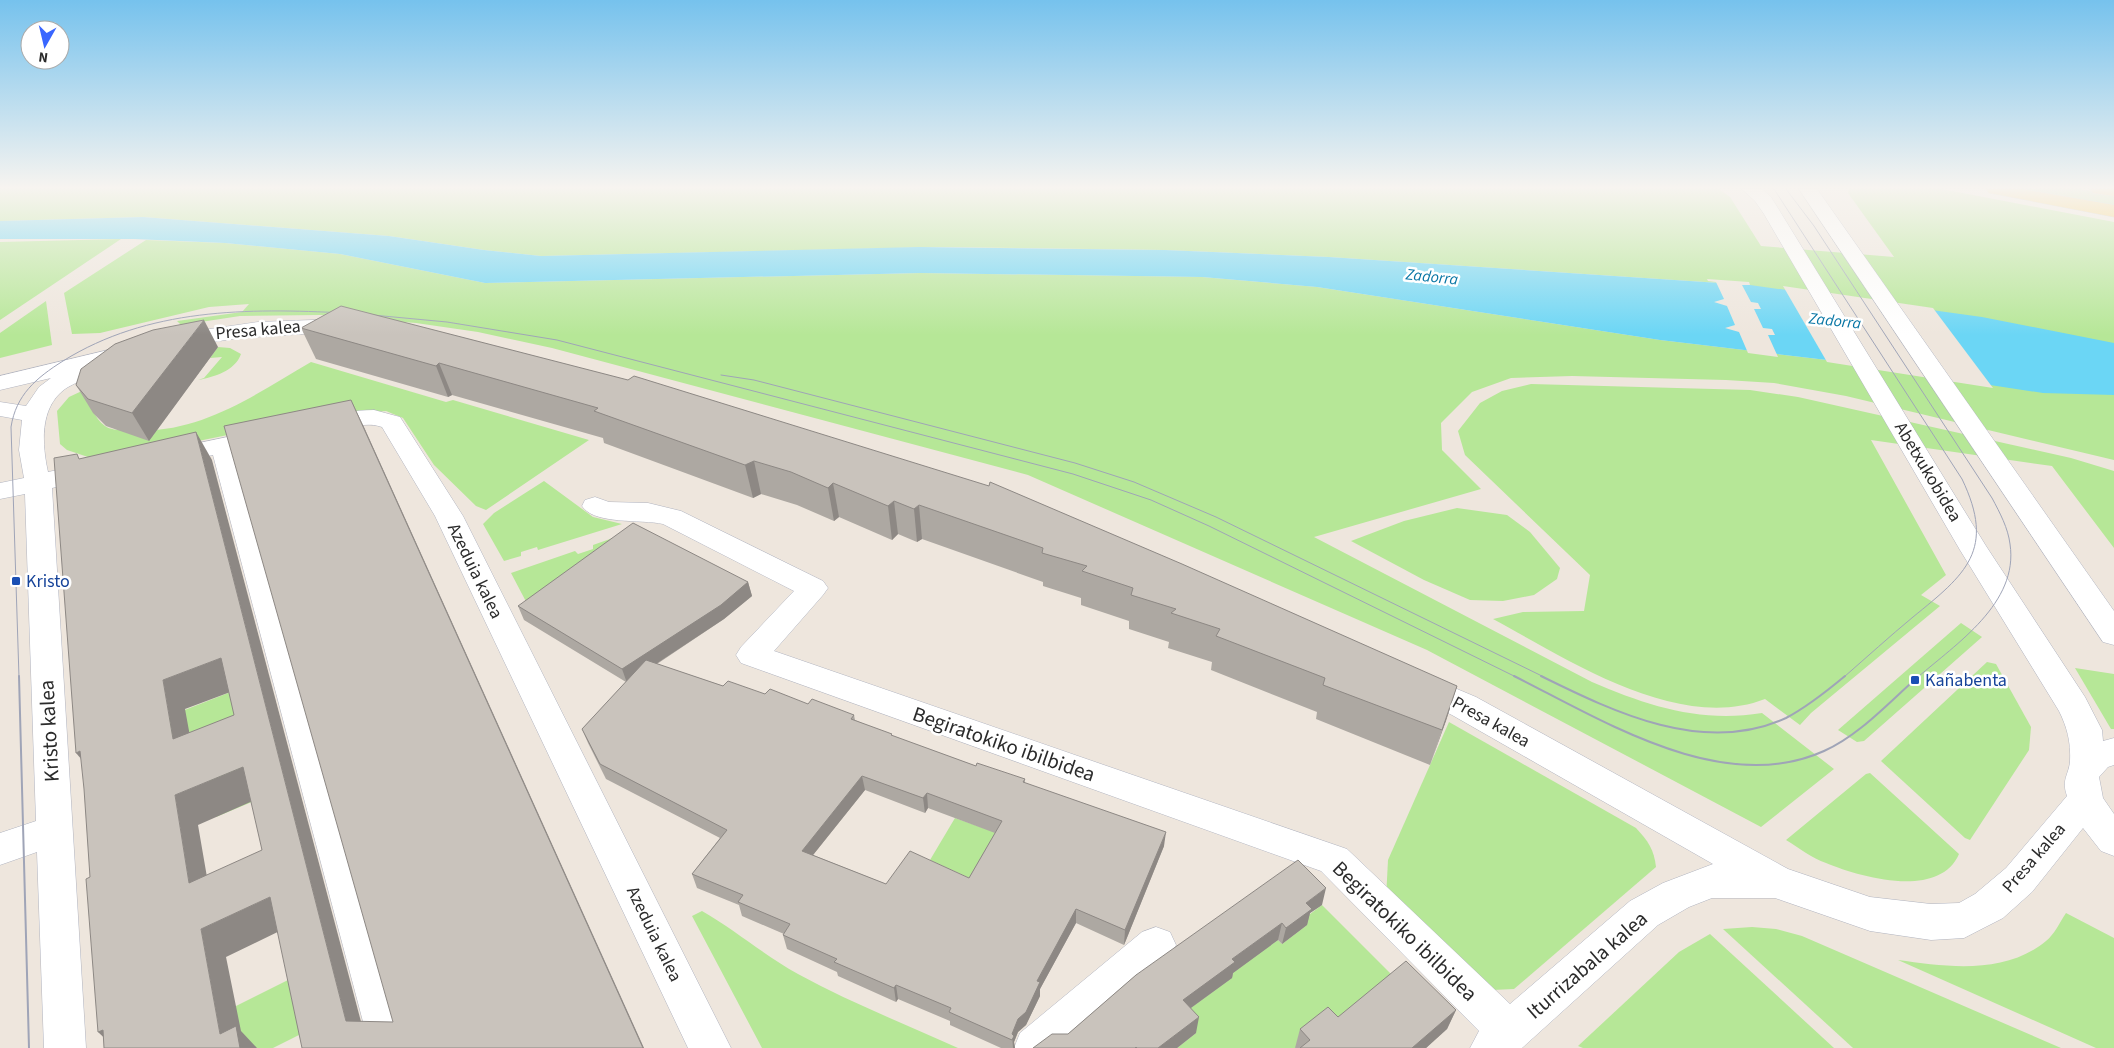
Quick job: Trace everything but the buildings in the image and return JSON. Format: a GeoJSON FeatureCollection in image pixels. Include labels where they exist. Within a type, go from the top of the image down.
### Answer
{"type":"FeatureCollection","features":[{"type":"Feature","properties":{"kind":"street","name":"Abetxukobidea"},"geometry":{"type":"LineString","coordinates":[[1787,238],[1932,477],[1983,565],[2073,706],[2101,757],[2081,776],[2084,800]]}},
{"type":"Feature","properties":{"kind":"street"},"geometry":{"type":"LineString","coordinates":[[1841,238],[2114,634]]}},
{"type":"Feature","properties":{"kind":"street","name":"Presa kalea"},"geometry":{"type":"LineString","coordinates":[[117,355],[221,332],[306,326],[367,328]]}},
{"type":"Feature","properties":{"kind":"street"},"geometry":{"type":"LineString","coordinates":[[0,383],[117,355]]}},
{"type":"Feature","properties":{"kind":"street","name":"Kristo kalea"},"geometry":{"type":"LineString","coordinates":[[65,1048],[38,482],[32,449],[33,415],[44,395],[59,383],[117,355]]}},
{"type":"Feature","properties":{"kind":"street"},"geometry":{"type":"LineString","coordinates":[[0,409],[33,415]]}},
{"type":"Feature","properties":{"kind":"street","name":"Azeduia kalea"},"geometry":{"type":"LineString","coordinates":[[0,491],[358,418],[381,418],[391,422],[449,516],[710,1048]]}},
{"type":"Feature","properties":{"kind":"street"},"geometry":{"type":"LineString","coordinates":[[223,445],[391,1048]]}},
{"type":"Feature","properties":{"kind":"street","name":"Begiratokiko ibilbidea"},"geometry":{"type":"LineString","coordinates":[[595,506],[605,510],[648,512],[671,517],[813,588],[752,655],[1334,860],[1500,1040]]}},
{"type":"Feature","properties":{"kind":"street","name":"Presa kalea"},"geometry":{"type":"LineString","coordinates":[[1394,673],[1464,706],[1777,882],[1870,914],[1931,922],[1964,920],[1989,906],[2019,880],[2084,800]]}},
{"type":"Feature","properties":{"kind":"street"},"geometry":{"type":"LineString","coordinates":[[2084,800],[2102,828],[2114,840]]}},
{"type":"Feature","properties":{"kind":"street"},"geometry":{"type":"LineString","coordinates":[[0,849],[55,830]]}},
{"type":"Feature","properties":{"kind":"street","name":"Iturrizabala kalea"},"geometry":{"type":"LineString","coordinates":[[1500,1040],[1644,913],[1676,895],[1710,881],[1777,882]]}},
{"type":"Feature","properties":{"kind":"street"},"geometry":{"type":"LineString","coordinates":[[1035,1048],[1156,944]]}},
{"type":"Feature","properties":{"kind":"green space"},"geometry":{"type":"Polygon","coordinates":[[[402,238],[1756,238],[1761,246],[1894,257],[1880,238],[2114,238],[2114,460],[1846,396],[1774,383],[1572,376],[1511,378],[1472,392],[1441,423],[1442,450],[1481,489],[1314,537],[1592,682],[1613,691],[1654,705],[1696,714],[1739,716],[1762,713],[1834,769],[1761,827],[1427,650],[1028,475],[552,348],[478,332],[416,323],[320,315],[240,316],[181,325],[177,321],[242,312],[249,304],[209,307],[100,333],[72,334],[64,293],[146,240],[225,243],[340,254],[485,283],[921,273],[1202,277],[1317,287],[1660,340],[1827,360],[1750,285],[1329,257],[1165,250],[939,247],[541,256],[402,238]]]}},
{"type":"Feature","properties":{"kind":"green space"},"geometry":{"type":"Polygon","coordinates":[[[121,239],[0,320],[0,242],[121,239]]]}},
{"type":"Feature","properties":{"kind":"green space"},"geometry":{"type":"Polygon","coordinates":[[[46,301],[52,345],[0,358],[0,333],[46,301]]]}},
{"type":"Feature","properties":{"kind":"green space"},"geometry":{"type":"Polygon","coordinates":[[[218,347],[230,348],[241,354],[229,369],[217,375],[198,380],[204,378],[222,357],[210,358],[218,347]]]}},
{"type":"Feature","properties":{"kind":"green space"},"geometry":{"type":"Polygon","coordinates":[[[311,362],[446,402],[453,400],[589,440],[486,510],[476,506],[434,465],[403,418],[386,411],[312,418],[154,450],[88,457],[67,450],[60,444],[57,411],[69,397],[84,390],[95,414],[101,423],[108,428],[157,430],[180,426],[226,410],[311,362]]]}},
{"type":"Feature","properties":{"kind":"green space"},"geometry":{"type":"Polygon","coordinates":[[[1531,384],[1750,390],[1798,397],[2071,458],[2114,471],[2114,548],[2052,466],[1871,440],[1946,575],[1921,595],[1940,606],[1811,713],[1800,725],[1765,699],[1731,707],[1696,706],[1660,699],[1624,687],[1589,671],[1493,619],[1523,612],[1584,611],[1590,575],[1465,455],[1458,431],[1480,403],[1502,391],[1531,384]]]}},
{"type":"Feature","properties":{"kind":"green space"},"geometry":{"type":"Polygon","coordinates":[[[544,481],[593,517],[622,524],[538,550],[537,547],[521,552],[521,556],[504,561],[483,524],[494,513],[544,481]]]}},
{"type":"Feature","properties":{"kind":"green space"},"geometry":{"type":"Polygon","coordinates":[[[1457,508],[1507,515],[1530,532],[1560,568],[1557,579],[1534,595],[1503,601],[1470,600],[1424,580],[1351,541],[1404,521],[1457,508]]]}},
{"type":"Feature","properties":{"kind":"green space"},"geometry":{"type":"Polygon","coordinates":[[[627,533],[532,613],[511,573],[575,551],[578,554],[593,549],[593,545],[627,533]]]}},
{"type":"Feature","properties":{"kind":"green space"},"geometry":{"type":"Polygon","coordinates":[[[1961,623],[1982,637],[1864,741],[1857,742],[1838,730],[1961,623]]]}},
{"type":"Feature","properties":{"kind":"green space"},"geometry":{"type":"Polygon","coordinates":[[[1987,662],[1996,664],[2031,727],[2029,750],[1970,840],[1965,838],[1881,761],[1987,662]]]}},
{"type":"Feature","properties":{"kind":"green space"},"geometry":{"type":"Polygon","coordinates":[[[2075,668],[2114,674],[2114,729],[2111,729],[2075,668]]]}},
{"type":"Feature","properties":{"kind":"green space"},"geometry":{"type":"Polygon","coordinates":[[[241,688],[266,796],[216,817],[208,778],[159,720],[241,688]]]}},
{"type":"Feature","properties":{"kind":"green space"},"geometry":{"type":"Polygon","coordinates":[[[1449,722],[1636,828],[1647,841],[1654,855],[1656,867],[1514,989],[1492,990],[1386,899],[1388,860],[1449,722]]]}},
{"type":"Feature","properties":{"kind":"green space"},"geometry":{"type":"Polygon","coordinates":[[[1870,773],[1959,854],[1949,868],[1935,877],[1917,881],[1878,878],[1841,869],[1821,861],[1786,840],[1866,774],[1870,773]]]}},
{"type":"Feature","properties":{"kind":"green space"},"geometry":{"type":"Polygon","coordinates":[[[955,818],[1003,835],[976,881],[930,860],[955,818]]]}},
{"type":"Feature","properties":{"kind":"green space"},"geometry":{"type":"Polygon","coordinates":[[[1322,905],[1398,981],[1295,1048],[1177,1048],[1196,1033],[1181,1015],[1223,968],[1259,953],[1278,940],[1282,944],[1307,925],[1302,920],[1322,905]]]}},
{"type":"Feature","properties":{"kind":"green space"},"geometry":{"type":"Polygon","coordinates":[[[702,911],[798,974],[857,1003],[958,1048],[762,1048],[692,916],[702,911]]]}},
{"type":"Feature","properties":{"kind":"green space"},"geometry":{"type":"Polygon","coordinates":[[[2066,913],[2114,938],[2114,1048],[2096,1048],[1898,960],[1936,965],[1975,966],[1994,964],[2012,959],[2030,952],[2046,941],[2066,913]]]}},
{"type":"Feature","properties":{"kind":"green space"},"geometry":{"type":"Polygon","coordinates":[[[1752,927],[1776,929],[1802,936],[2061,1048],[1853,1048],[1723,929],[1752,927]]]}},
{"type":"Feature","properties":{"kind":"green space"},"geometry":{"type":"Polygon","coordinates":[[[1710,934],[1834,1048],[1583,1048],[1578,1046],[1679,952],[1710,934]]]}},
{"type":"Feature","properties":{"kind":"green space"},"geometry":{"type":"Polygon","coordinates":[[[310,969],[315,1027],[273,1048],[221,1048],[236,1006],[310,969]]]}},
{"type":"Feature","properties":{"kind":"water","name":"Zadorra"},"geometry":{"type":"Polygon","coordinates":[[[402,238],[541,256],[919,247],[1165,250],[1329,257],[1750,285],[1982,317],[2114,343],[2114,395],[2043,393],[1827,360],[1660,340],[1317,287],[1202,277],[921,273],[485,283],[340,254],[225,243],[134,239],[0,239],[402,238]]]}},
{"type":"Feature","properties":{"kind":"pier"},"geometry":{"type":"Polygon","coordinates":[[[1707,279],[1749,282],[1750,285],[1742,285],[1751,302],[1758,303],[1761,309],[1754,309],[1763,328],[1772,329],[1775,335],[1768,335],[1778,357],[1748,353],[1739,332],[1725,328],[1735,325],[1727,306],[1714,302],[1724,299],[1716,282],[1708,281],[1707,279]]]}},
{"type":"Feature","properties":{"kind":"pier"},"geometry":{"type":"Polygon","coordinates":[[[1783,286],[1933,308],[1993,388],[1827,362],[1783,286]]]}},
{"type":"Feature","properties":{"kind":"tram line"},"geometry":{"type":"LineString","coordinates":[[1806,238],[1962,479],[1972,504],[1976,524],[1975,543],[1970,558],[1961,573],[1932,602],[1844,677]]}},
{"type":"Feature","properties":{"kind":"tram line"},"geometry":{"type":"LineString","coordinates":[[1822,238],[1992,498],[2001,515],[2010,544],[2010,565],[2005,585],[1995,603],[1966,636],[1918,677]]}},
{"type":"Feature","properties":{"kind":"tram line"},"geometry":{"type":"LineString","coordinates":[[19,677],[11,427],[17,406],[29,388],[53,367],[96,344],[129,330],[164,321],[199,315],[235,312],[308,311],[345,313]]}},
{"type":"Feature","properties":{"kind":"tram line"},"geometry":{"type":"LineString","coordinates":[[362,314],[447,322],[557,340],[1073,474],[1151,500],[1209,526],[1515,676]]}},
{"type":"Feature","properties":{"kind":"tram line"},"geometry":{"type":"LineString","coordinates":[[721,375],[754,380],[1075,463],[1134,482],[1216,517],[1544,677]]}},
{"type":"Feature","properties":{"kind":"tram line"},"geometry":{"type":"LineString","coordinates":[[19,676],[29,1048]]}},
{"type":"Feature","properties":{"kind":"tram line"},"geometry":{"type":"LineString","coordinates":[[1515,676],[1585,713],[1664,747],[1705,759],[1745,765],[1785,763],[1824,751],[1862,727],[1919,676]]}},
{"type":"Feature","properties":{"kind":"tram line"},"geometry":{"type":"LineString","coordinates":[[1541,676],[1599,703],[1660,725],[1692,731],[1723,733],[1755,729],[1786,718],[1809,704],[1845,676]]}},
{"type":"Feature","properties":{"kind":"place","name":"Kristo"},"geometry":{"type":"Point","coordinates":[16,581]}},
{"type":"Feature","properties":{"kind":"place","name":"Kañabenta"},"geometry":{"type":"Point","coordinates":[1915,680]}}]}
